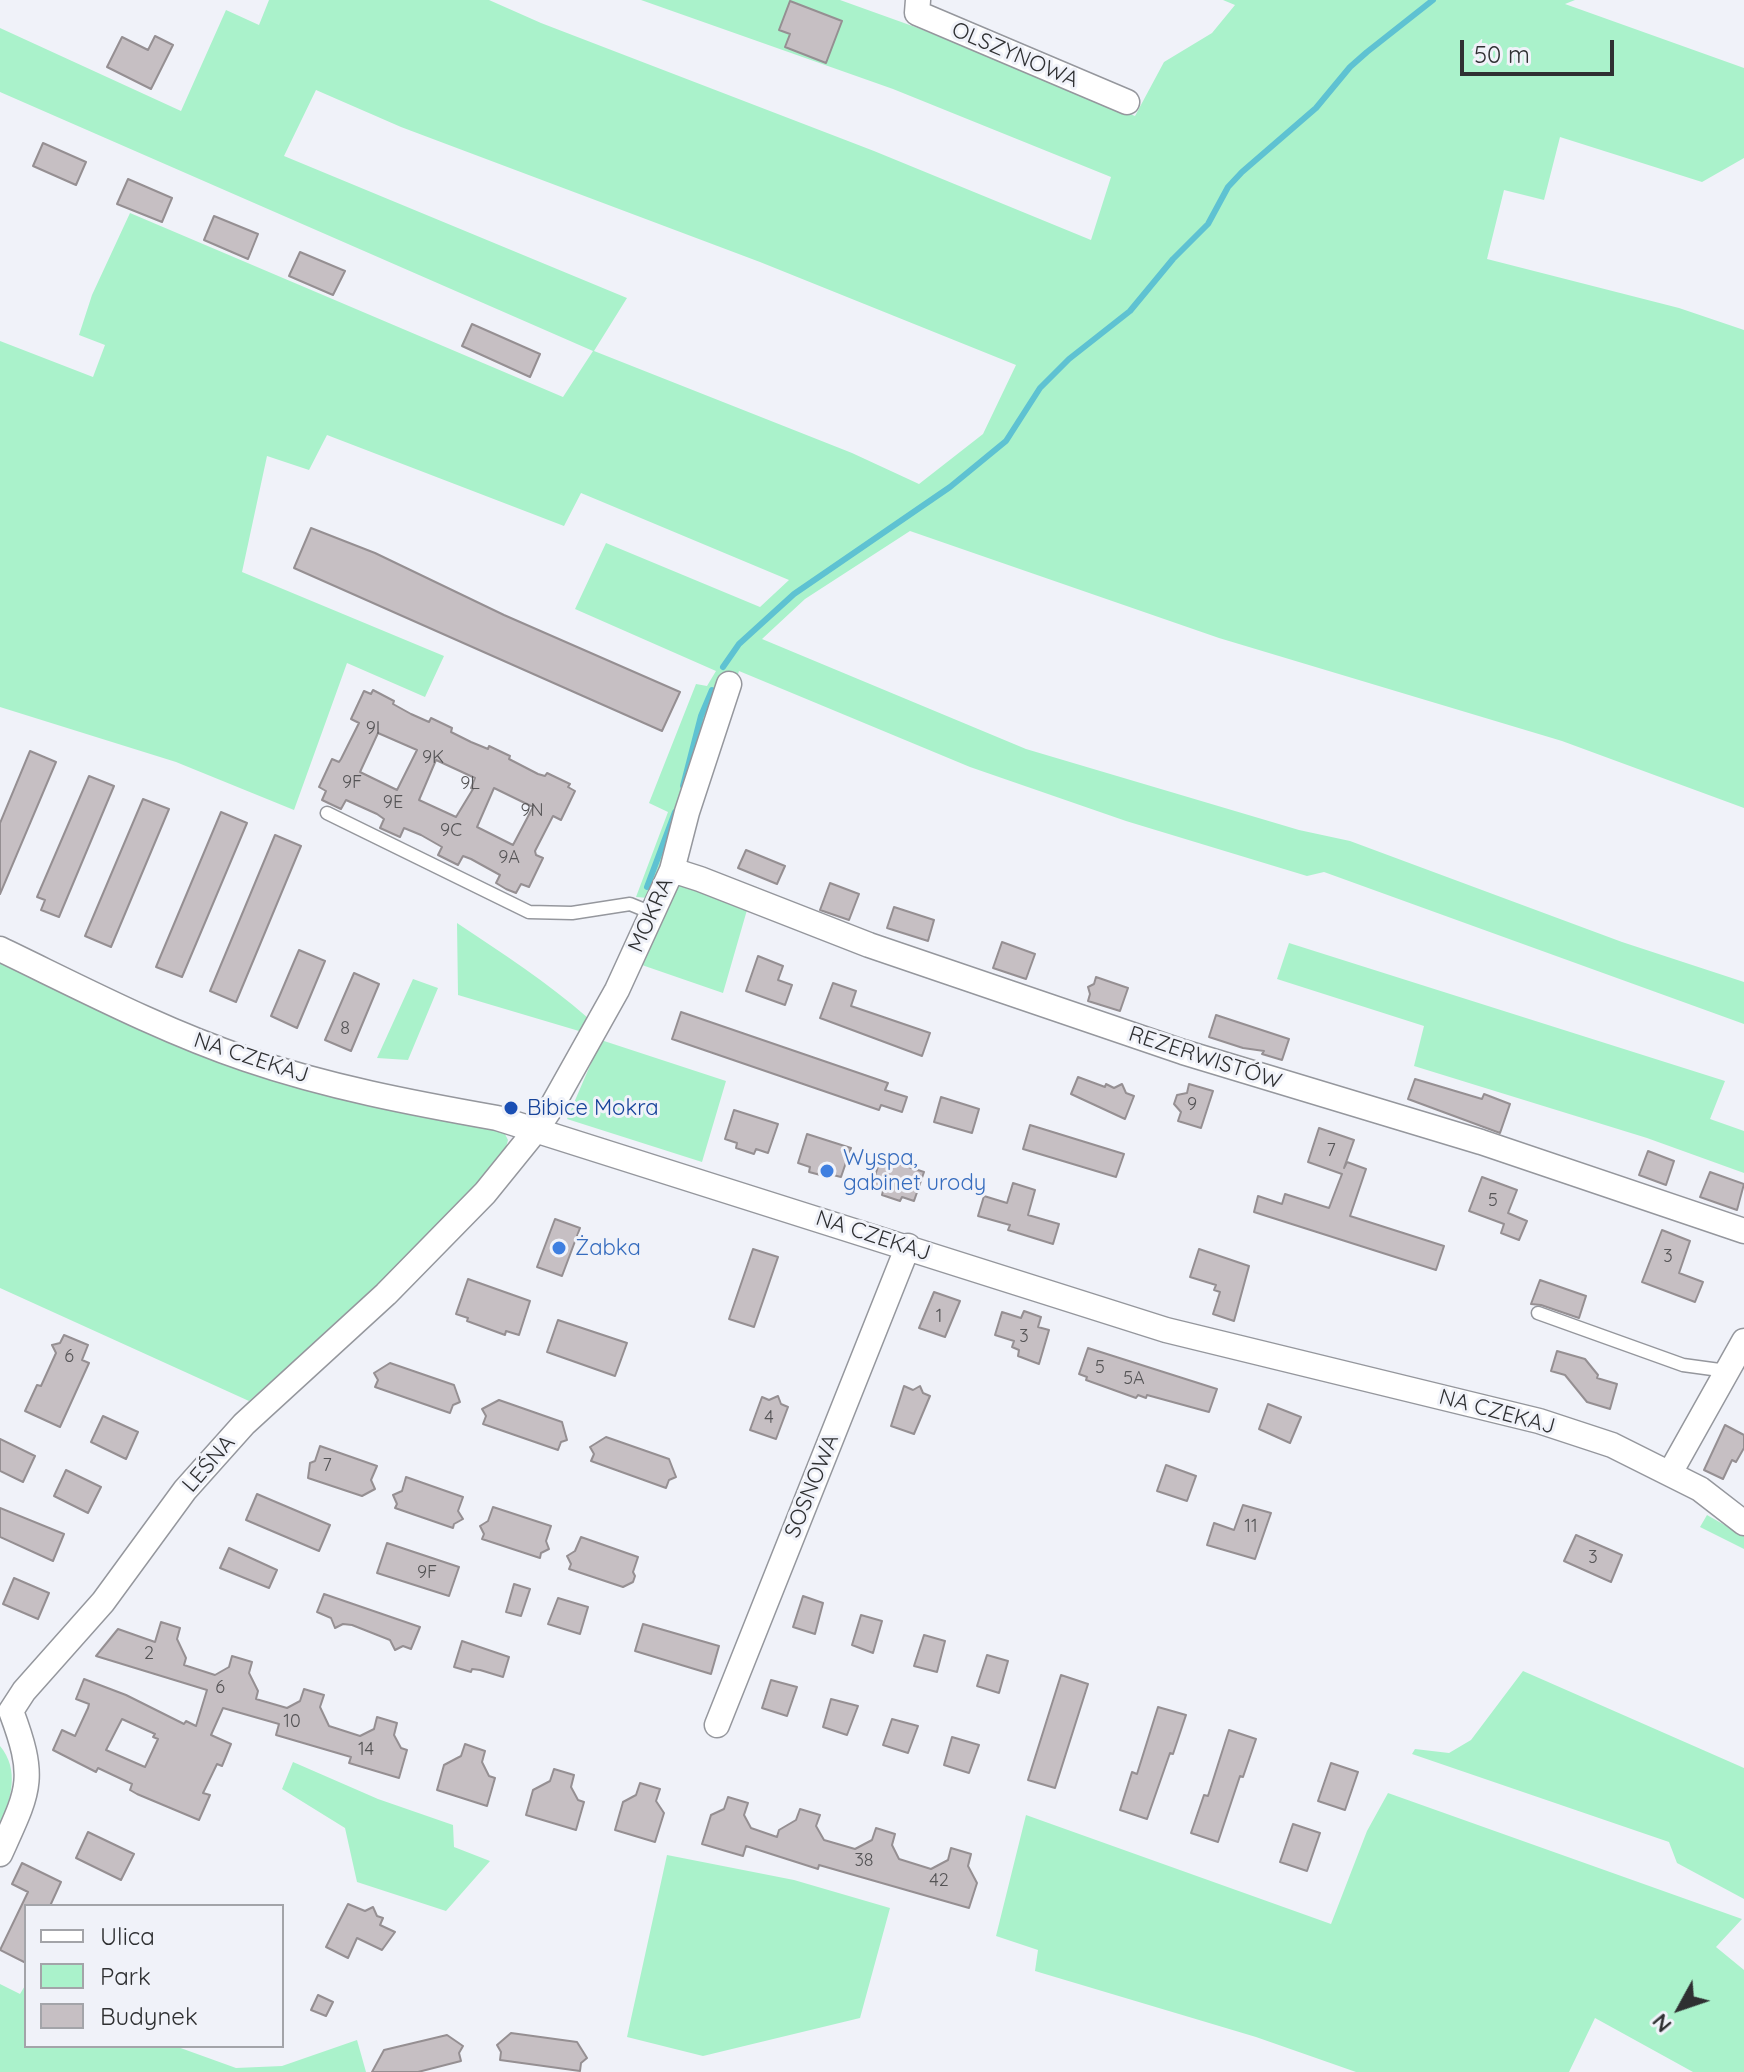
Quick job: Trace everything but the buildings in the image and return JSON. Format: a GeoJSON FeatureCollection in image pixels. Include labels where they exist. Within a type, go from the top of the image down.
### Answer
{"type":"FeatureCollection","features":[{"type":"Feature","properties":{"kind":"street","name":"OLSZYNOWA"},"geometry":{"type":"LineString","coordinates":[[918,0],[917,13],[1127,102]]}},
{"type":"Feature","properties":{"kind":"street","name":"MOKRA"},"geometry":{"type":"LineString","coordinates":[[536,1130],[617,990],[672,870],[687,812],[729,684]]}},
{"type":"Feature","properties":{"kind":"street","name":"REZERWISTÓW"},"geometry":{"type":"LineString","coordinates":[[672,870],[869,945],[1183,1052],[1481,1142],[1744,1231]]}},
{"type":"Feature","properties":{"kind":"street","name":"NA CZEKAJ"},"geometry":{"type":"LineString","coordinates":[[0,949],[166,1029],[248,1060],[393,1100],[497,1118],[1166,1330],[1539,1421],[1612,1445],[1700,1489],[1744,1523]]}},
{"type":"Feature","properties":{"kind":"street","name":"LEŚNA"},"geometry":{"type":"LineString","coordinates":[[0,1854],[24,1802],[29,1775],[21,1737],[6,1710],[103,1602],[185,1490],[244,1424],[396,1284],[485,1193],[536,1130]]}},
{"type":"Feature","properties":{"kind":"street","name":"SOSNOWA"},"geometry":{"type":"LineString","coordinates":[[717,1725],[908,1246]]}},
{"type":"Feature","properties":{"kind":"street"},"geometry":{"type":"LineString","coordinates":[[1670,1473],[1744,1341]]}},
{"type":"Feature","properties":{"kind":"lane"},"geometry":{"type":"LineString","coordinates":[[327,813],[529,912],[572,913],[630,904],[652,913]]}},
{"type":"Feature","properties":{"kind":"lane"},"geometry":{"type":"LineString","coordinates":[[1538,1313],[1683,1365],[1727,1371]]}},
{"type":"Feature","properties":{"kind":"green space"},"geometry":{"type":"Polygon","coordinates":[[[269,0],[489,0],[1091,240],[1111,177],[893,89],[641,0],[840,0],[918,28],[1135,116],[1164,62],[1212,33],[1235,5],[1223,0],[1575,0],[1565,4],[1744,68],[1744,158],[1702,182],[1560,137],[1544,200],[1504,190],[1487,259],[1679,308],[1744,330],[1744,808],[1562,741],[1219,638],[910,531],[805,599],[762,639],[1026,749],[1299,830],[1350,841],[1622,942],[1744,982],[1744,1024],[1324,872],[1307,876],[1126,821],[970,767],[739,671],[693,821],[649,898],[636,897],[668,812],[649,803],[696,684],[707,686],[716,671],[575,609],[606,543],[760,607],[789,580],[581,493],[564,526],[327,435],[309,470],[267,456],[242,572],[444,656],[425,697],[347,663],[294,810],[176,762],[0,707],[0,341],[93,377],[105,345],[79,335],[92,295],[130,213],[563,397],[593,351],[0,92],[0,28],[181,111],[226,10],[259,25],[269,0]],[[316,90],[284,156],[627,298],[594,351],[852,453],[919,484],[983,434],[1016,365],[760,262],[401,127],[316,90]]]}},
{"type":"Feature","properties":{"kind":"green space"},"geometry":{"type":"Polygon","coordinates":[[[676,883],[701,887],[747,910],[723,993],[639,964],[676,883]]]}},
{"type":"Feature","properties":{"kind":"green space"},"geometry":{"type":"Polygon","coordinates":[[[457,923],[540,980],[588,1018],[579,1031],[458,995],[457,923]]]}},
{"type":"Feature","properties":{"kind":"green space"},"geometry":{"type":"Polygon","coordinates":[[[1289,943],[1725,1081],[1710,1119],[1744,1131],[1744,1173],[1647,1138],[1414,1066],[1424,1026],[1277,979],[1289,943]]]}},
{"type":"Feature","properties":{"kind":"green space"},"geometry":{"type":"Polygon","coordinates":[[[0,963],[243,1069],[461,1120],[505,1134],[508,1140],[504,1155],[371,1293],[249,1401],[0,1288],[0,963]]]}},
{"type":"Feature","properties":{"kind":"green space"},"geometry":{"type":"Polygon","coordinates":[[[413,979],[438,988],[408,1060],[377,1058],[413,979]]]}},
{"type":"Feature","properties":{"kind":"green space"},"geometry":{"type":"Polygon","coordinates":[[[601,1040],[726,1081],[702,1162],[567,1119],[601,1040]]]}},
{"type":"Feature","properties":{"kind":"green space"},"geometry":{"type":"Polygon","coordinates":[[[1707,1515],[1744,1536],[1744,1549],[1700,1527],[1707,1515]]]}},
{"type":"Feature","properties":{"kind":"green space"},"geometry":{"type":"Polygon","coordinates":[[[1523,1671],[1744,1768],[1744,1899],[1677,1863],[1669,1842],[1412,1754],[1415,1749],[1449,1753],[1471,1740],[1523,1671]]]}},
{"type":"Feature","properties":{"kind":"green space"},"geometry":{"type":"Polygon","coordinates":[[[0,1746],[10,1765],[12,1785],[0,1826],[0,1746]]]}},
{"type":"Feature","properties":{"kind":"green space"},"geometry":{"type":"Polygon","coordinates":[[[293,1762],[378,1799],[453,1825],[454,1847],[490,1861],[446,1911],[357,1882],[345,1828],[282,1789],[293,1762]]]}},
{"type":"Feature","properties":{"kind":"green space"},"geometry":{"type":"Polygon","coordinates":[[[1388,1793],[1742,1919],[1716,1947],[1744,1970],[1744,2072],[1693,2072],[1595,2018],[1569,2072],[1356,2072],[1256,2037],[1035,1971],[1038,1950],[996,1936],[1026,1815],[1331,1924],[1367,1831],[1388,1793]]]}},
{"type":"Feature","properties":{"kind":"green space"},"geometry":{"type":"Polygon","coordinates":[[[667,1855],[794,1880],[890,1908],[860,2018],[703,2056],[627,2037],[667,1855]]]}},
{"type":"Feature","properties":{"kind":"green space"},"geometry":{"type":"Polygon","coordinates":[[[0,1984],[20,1994],[24,1987],[24,2048],[181,2048],[236,2068],[282,2066],[357,2040],[366,2072],[0,2072],[0,1984]]]}},
{"type":"Feature","properties":{"kind":"waterway"},"geometry":{"type":"LineString","coordinates":[[723,667],[739,644],[794,594],[950,487],[1006,441],[1040,388],[1069,359],[1130,311],[1173,259],[1208,224],[1228,187],[1242,172],[1316,108],[1350,67],[1433,0]]}},
{"type":"Feature","properties":{"kind":"waterway"},"geometry":{"type":"LineString","coordinates":[[683,786],[701,716],[712,690]]}},
{"type":"Feature","properties":{"kind":"waterway"},"geometry":{"type":"LineString","coordinates":[[647,887],[675,812]]}},
{"type":"Feature","properties":{"kind":"place","name":"Bibice Mokra"},"geometry":{"type":"Point","coordinates":[511,1108]}},
{"type":"Feature","properties":{"kind":"place","name":"Wyspa, gabinet urody"},"geometry":{"type":"Point","coordinates":[827,1171]}},
{"type":"Feature","properties":{"kind":"place","name":"Żabka"},"geometry":{"type":"Point","coordinates":[559,1248]}}]}
